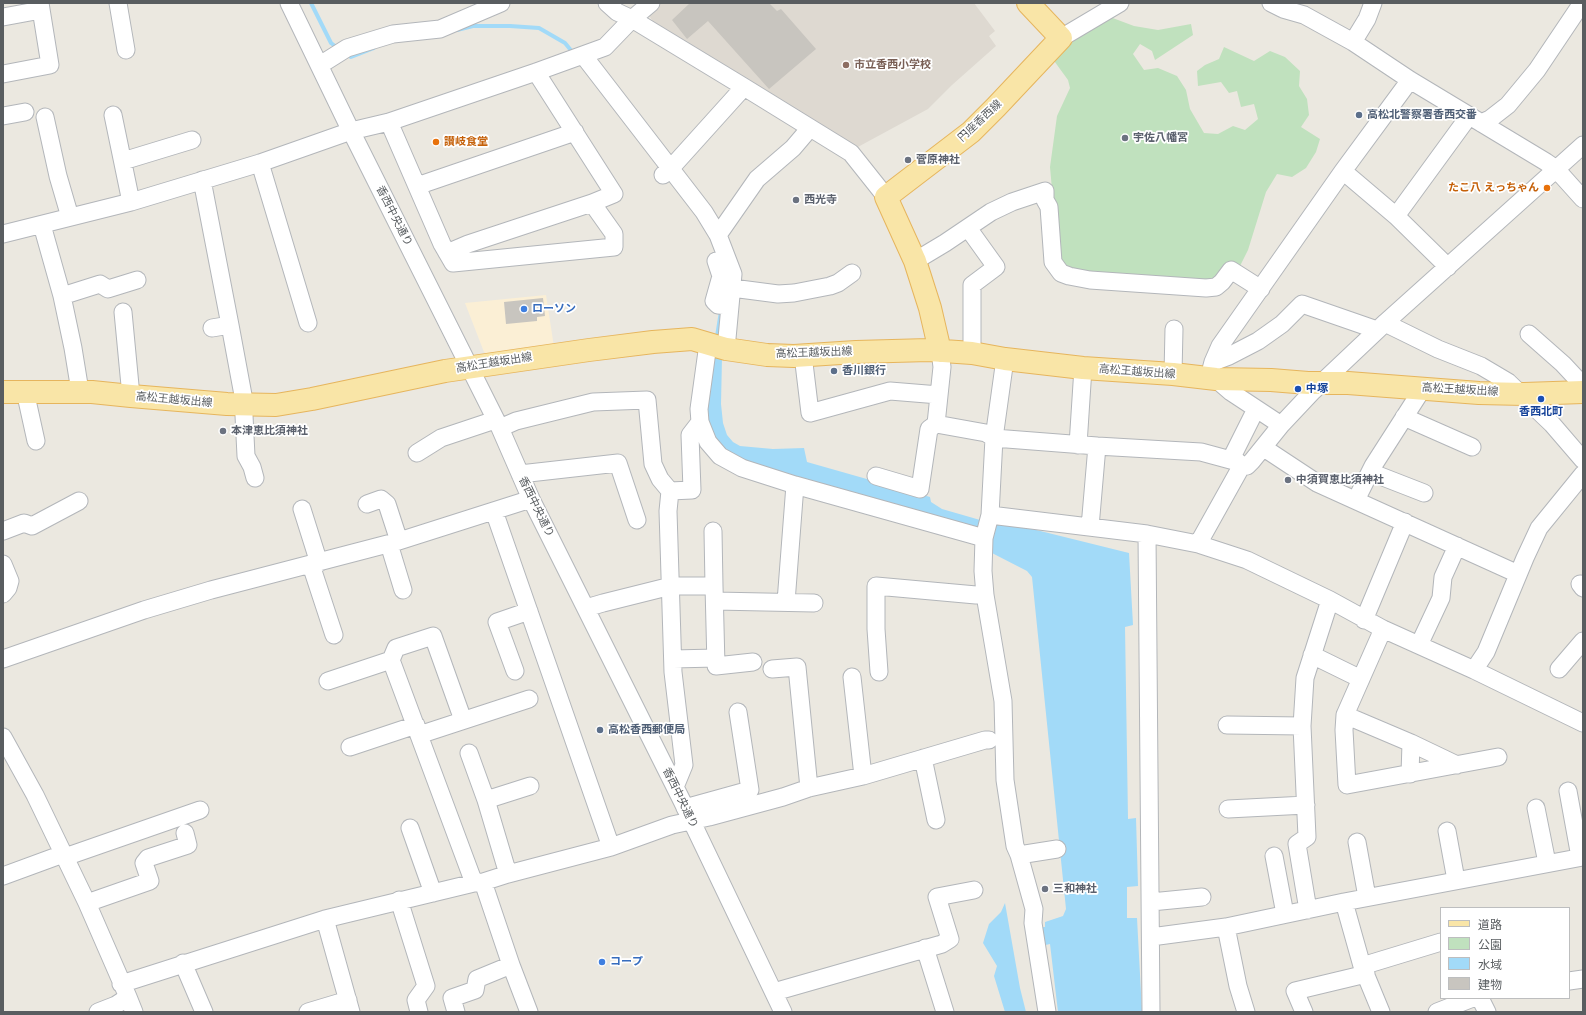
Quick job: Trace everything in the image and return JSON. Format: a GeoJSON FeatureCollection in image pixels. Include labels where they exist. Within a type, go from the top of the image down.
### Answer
{"type":"FeatureCollection","features":[{"type":"Feature","properties":{"kind":"main road"},"geometry":{"type":"LineString","coordinates":[[1028,3],[1061,38]]}},
{"type":"Feature","properties":{"kind":"main road","name":"円座香西線"},"geometry":{"type":"LineString","coordinates":[[886,196],[971,132],[1061,38]]}},
{"type":"Feature","properties":{"kind":"main road"},"geometry":{"type":"LineString","coordinates":[[886,196],[915,261],[930,308],[940,351]]}},
{"type":"Feature","properties":{"kind":"main road","name":"高松王越坂出線"},"geometry":{"type":"LineString","coordinates":[[3,392],[80,391],[130,396],[276,405],[312,399],[445,371],[488,364],[653,342],[692,339],[717,346],[767,355],[940,351],[972,353],[1005,359],[1083,368],[1174,374],[1212,373],[1271,380],[1348,383],[1479,393],[1583,391]]}},
{"type":"Feature","properties":{"kind":"street"},"geometry":{"type":"LineString","coordinates":[[118,3],[126,50]]}},
{"type":"Feature","properties":{"kind":"street","name":"香西中央通り"},"geometry":{"type":"LineString","coordinates":[[289,3],[351,131],[498,424],[531,499],[688,815],[783,1012]]}},
{"type":"Feature","properties":{"kind":"street"},"geometry":{"type":"LineString","coordinates":[[320,65],[342,51],[393,34],[440,29],[501,3]]}},
{"type":"Feature","properties":{"kind":"street"},"geometry":{"type":"LineString","coordinates":[[607,3],[617,12],[632,19],[654,34],[851,153],[886,196]]}},
{"type":"Feature","properties":{"kind":"street"},"geometry":{"type":"LineString","coordinates":[[3,234],[132,202],[260,163],[351,131],[389,122],[536,72],[604,47],[632,19],[651,3]]}},
{"type":"Feature","properties":{"kind":"street"},"geometry":{"type":"LineString","coordinates":[[1061,38],[1120,3]]}},
{"type":"Feature","properties":{"kind":"street"},"geometry":{"type":"LineString","coordinates":[[1271,3],[1283,9],[1304,15],[1353,42],[1410,80],[1556,169],[1583,198]]}},
{"type":"Feature","properties":{"kind":"street"},"geometry":{"type":"LineString","coordinates":[[1353,42],[1367,19],[1373,3]]}},
{"type":"Feature","properties":{"kind":"street"},"geometry":{"type":"LineString","coordinates":[[1396,216],[1475,120],[1490,119],[1508,105],[1537,70],[1582,3]]}},
{"type":"Feature","properties":{"kind":"street"},"geometry":{"type":"LineString","coordinates":[[3,18],[40,7],[50,66],[3,74]]}},
{"type":"Feature","properties":{"kind":"street"},"geometry":{"type":"LineString","coordinates":[[577,57],[667,172],[704,212],[718,235],[728,277],[717,346],[699,409],[700,422],[708,442],[720,456],[742,468],[795,485],[987,527],[1090,527],[1147,534],[1198,544],[1247,560],[1330,600],[1364,620],[1474,670],[1583,723]]}},
{"type":"Feature","properties":{"kind":"street"},"geometry":{"type":"LineString","coordinates":[[447,253],[614,194],[536,72]]}},
{"type":"Feature","properties":{"kind":"street"},"geometry":{"type":"LineString","coordinates":[[1212,373],[1220,346],[1343,171],[1410,80]]}},
{"type":"Feature","properties":{"kind":"street"},"geometry":{"type":"LineString","coordinates":[[667,172],[744,87]]}},
{"type":"Feature","properties":{"kind":"street"},"geometry":{"type":"LineString","coordinates":[[3,116],[25,112]]}},
{"type":"Feature","properties":{"kind":"street"},"geometry":{"type":"LineString","coordinates":[[113,115],[132,202]]}},
{"type":"Feature","properties":{"kind":"street"},"geometry":{"type":"LineString","coordinates":[[389,122],[447,253],[453,263],[614,247],[614,234],[592,203]]}},
{"type":"Feature","properties":{"kind":"street"},"geometry":{"type":"LineString","coordinates":[[52,124],[52,178],[70,217]]}},
{"type":"Feature","properties":{"kind":"street"},"geometry":{"type":"LineString","coordinates":[[718,235],[757,179],[793,148],[810,128]]}},
{"type":"Feature","properties":{"kind":"street"},"geometry":{"type":"LineString","coordinates":[[417,186],[574,132]]}},
{"type":"Feature","properties":{"kind":"street"},"geometry":{"type":"LineString","coordinates":[[123,161],[192,140]]}},
{"type":"Feature","properties":{"kind":"street"},"geometry":{"type":"LineString","coordinates":[[876,476],[920,489],[929,429],[936,424],[986,433],[994,438],[1078,445],[1202,452],[1247,466],[1264,448],[1281,425],[1321,383],[1381,326],[1583,145]]}},
{"type":"Feature","properties":{"kind":"street"},"geometry":{"type":"LineString","coordinates":[[260,163],[308,323]]}},
{"type":"Feature","properties":{"kind":"street"},"geometry":{"type":"LineString","coordinates":[[1343,171],[1396,216],[1448,267]]}},
{"type":"Feature","properties":{"kind":"street"},"geometry":{"type":"LineString","coordinates":[[667,172],[698,220],[728,277],[778,294],[794,293],[830,286],[838,283],[852,273]]}},
{"type":"Feature","properties":{"kind":"street"},"geometry":{"type":"LineString","coordinates":[[202,180],[244,404],[246,456],[252,467],[255,478]]}},
{"type":"Feature","properties":{"kind":"street"},"geometry":{"type":"LineString","coordinates":[[915,261],[991,212],[1012,202],[1045,191],[1045,200],[1049,207],[1053,262],[1061,273],[1090,280],[1206,288],[1216,287],[1231,270],[1261,289]]}},
{"type":"Feature","properties":{"kind":"street"},"geometry":{"type":"LineString","coordinates":[[42,225],[62,296],[80,391]]}},
{"type":"Feature","properties":{"kind":"street"},"geometry":{"type":"LineString","coordinates":[[968,228],[996,267],[972,285],[972,353]]}},
{"type":"Feature","properties":{"kind":"street"},"geometry":{"type":"LineString","coordinates":[[62,296],[100,284],[108,289],[137,280]]}},
{"type":"Feature","properties":{"kind":"street"},"geometry":{"type":"LineString","coordinates":[[1212,373],[1229,356],[1258,341],[1282,324],[1302,304],[1381,326],[1481,366],[1508,382],[1552,424],[1583,460]]}},
{"type":"Feature","properties":{"kind":"street"},"geometry":{"type":"LineString","coordinates":[[123,312],[130,396]]}},
{"type":"Feature","properties":{"kind":"street"},"geometry":{"type":"LineString","coordinates":[[212,328],[230,325]]}},
{"type":"Feature","properties":{"kind":"street"},"geometry":{"type":"LineString","coordinates":[[1174,329],[1174,374]]}},
{"type":"Feature","properties":{"kind":"street"},"geometry":{"type":"LineString","coordinates":[[1529,334],[1563,364],[1576,379],[1583,391]]}},
{"type":"Feature","properties":{"kind":"street"},"geometry":{"type":"LineString","coordinates":[[936,424],[942,367],[940,351]]}},
{"type":"Feature","properties":{"kind":"street"},"geometry":{"type":"LineString","coordinates":[[803,355],[810,413],[890,391],[939,395]]}},
{"type":"Feature","properties":{"kind":"street"},"geometry":{"type":"LineString","coordinates":[[1005,359],[994,438],[983,571],[985,595],[1003,701],[1005,780],[1015,846],[1019,855],[1034,909],[1033,923],[1047,1012]]}},
{"type":"Feature","properties":{"kind":"street"},"geometry":{"type":"LineString","coordinates":[[1078,445],[1083,368]]}},
{"type":"Feature","properties":{"kind":"street"},"geometry":{"type":"LineString","coordinates":[[1212,373],[1231,392],[1281,425]]}},
{"type":"Feature","properties":{"kind":"street"},"geometry":{"type":"LineString","coordinates":[[1356,500],[1370,472],[1423,388]]}},
{"type":"Feature","properties":{"kind":"street"},"geometry":{"type":"LineString","coordinates":[[25,391],[36,441]]}},
{"type":"Feature","properties":{"kind":"street"},"geometry":{"type":"LineString","coordinates":[[417,453],[441,438],[593,402],[647,400],[653,464],[660,479],[670,491],[668,511],[673,659],[684,765],[674,787]]}},
{"type":"Feature","properties":{"kind":"street"},"geometry":{"type":"LineString","coordinates":[[1198,544],[1236,463],[1256,409]]}},
{"type":"Feature","properties":{"kind":"street"},"geometry":{"type":"LineString","coordinates":[[1404,417],[1472,447]]}},
{"type":"Feature","properties":{"kind":"street"},"geometry":{"type":"LineString","coordinates":[[670,491],[692,490],[690,435],[700,422]]}},
{"type":"Feature","properties":{"kind":"street"},"geometry":{"type":"LineString","coordinates":[[1090,527],[1097,446]]}},
{"type":"Feature","properties":{"kind":"street"},"geometry":{"type":"LineString","coordinates":[[1264,448],[1318,483],[1518,574]]}},
{"type":"Feature","properties":{"kind":"street"},"geometry":{"type":"LineString","coordinates":[[520,474],[618,463],[637,520]]}},
{"type":"Feature","properties":{"kind":"street"},"geometry":{"type":"LineString","coordinates":[[1370,472],[1424,493]]}},
{"type":"Feature","properties":{"kind":"street"},"geometry":{"type":"LineString","coordinates":[[1474,670],[1486,652],[1518,574],[1539,528],[1583,474]]}},
{"type":"Feature","properties":{"kind":"street"},"geometry":{"type":"LineString","coordinates":[[786,602],[795,485]]}},
{"type":"Feature","properties":{"kind":"street"},"geometry":{"type":"LineString","coordinates":[[367,504],[381,499],[387,504],[403,590]]}},
{"type":"Feature","properties":{"kind":"street"},"geometry":{"type":"LineString","coordinates":[[3,659],[144,610],[211,590],[394,543],[531,499]]}},
{"type":"Feature","properties":{"kind":"street"},"geometry":{"type":"LineString","coordinates":[[3,531],[24,523],[32,526],[79,501]]}},
{"type":"Feature","properties":{"kind":"street"},"geometry":{"type":"LineString","coordinates":[[302,509],[334,635]]}},
{"type":"Feature","properties":{"kind":"street"},"geometry":{"type":"LineString","coordinates":[[494,511],[611,847]]}},
{"type":"Feature","properties":{"kind":"street"},"geometry":{"type":"LineString","coordinates":[[1364,620],[1405,522]]}},
{"type":"Feature","properties":{"kind":"street"},"geometry":{"type":"LineString","coordinates":[[713,531],[716,666],[753,662]]}},
{"type":"Feature","properties":{"kind":"street"},"geometry":{"type":"LineString","coordinates":[[1147,534],[1151,1012]]}},
{"type":"Feature","properties":{"kind":"street"},"geometry":{"type":"LineString","coordinates":[[1418,645],[1441,598],[1443,577],[1457,546]]}},
{"type":"Feature","properties":{"kind":"street"},"geometry":{"type":"LineString","coordinates":[[3,564],[10,581],[8,588],[3,594]]}},
{"type":"Feature","properties":{"kind":"street"},"geometry":{"type":"LineString","coordinates":[[586,608],[671,586],[714,594],[786,602],[814,603]]}},
{"type":"Feature","properties":{"kind":"street"},"geometry":{"type":"LineString","coordinates":[[879,672],[876,629],[876,586],[985,595]]}},
{"type":"Feature","properties":{"kind":"street"},"geometry":{"type":"LineString","coordinates":[[1308,910],[1297,844],[1308,837],[1302,726],[1305,678],[1330,600]]}},
{"type":"Feature","properties":{"kind":"street"},"geometry":{"type":"LineString","coordinates":[[515,671],[497,622],[529,611]]}},
{"type":"Feature","properties":{"kind":"street"},"geometry":{"type":"LineString","coordinates":[[1383,629],[1345,715],[1344,730],[1347,785],[1498,757]]}},
{"type":"Feature","properties":{"kind":"street"},"geometry":{"type":"LineString","coordinates":[[463,720],[434,636],[396,648],[391,660],[417,730],[529,1012]]}},
{"type":"Feature","properties":{"kind":"street"},"geometry":{"type":"LineString","coordinates":[[1559,670],[1583,640]]}},
{"type":"Feature","properties":{"kind":"street"},"geometry":{"type":"LineString","coordinates":[[1312,655],[1361,679]]}},
{"type":"Feature","properties":{"kind":"street"},"geometry":{"type":"LineString","coordinates":[[673,659],[716,658]]}},
{"type":"Feature","properties":{"kind":"street"},"geometry":{"type":"LineString","coordinates":[[328,681],[391,660]]}},
{"type":"Feature","properties":{"kind":"street"},"geometry":{"type":"LineString","coordinates":[[772,669],[797,668],[809,788]]}},
{"type":"Feature","properties":{"kind":"street"},"geometry":{"type":"LineString","coordinates":[[852,677],[863,776]]}},
{"type":"Feature","properties":{"kind":"street"},"geometry":{"type":"LineString","coordinates":[[350,747],[463,720],[529,699]]}},
{"type":"Feature","properties":{"kind":"street"},"geometry":{"type":"LineString","coordinates":[[98,1012],[116,1005],[183,963],[325,919],[478,882],[611,847],[672,825],[688,815],[750,790],[738,712]]}},
{"type":"Feature","properties":{"kind":"street"},"geometry":{"type":"LineString","coordinates":[[1345,715],[1411,743],[1457,765]]}},
{"type":"Feature","properties":{"kind":"street"},"geometry":{"type":"LineString","coordinates":[[1227,725],[1302,726]]}},
{"type":"Feature","properties":{"kind":"street"},"geometry":{"type":"LineString","coordinates":[[3,736],[35,795],[87,903],[127,998]]}},
{"type":"Feature","properties":{"kind":"street"},"geometry":{"type":"LineString","coordinates":[[688,815],[783,797],[809,788],[863,776],[989,740]]}},
{"type":"Feature","properties":{"kind":"street"},"geometry":{"type":"LineString","coordinates":[[1410,774],[1411,743]]}},
{"type":"Feature","properties":{"kind":"street"},"geometry":{"type":"LineString","coordinates":[[469,753],[486,800],[508,874]]}},
{"type":"Feature","properties":{"kind":"street"},"geometry":{"type":"LineString","coordinates":[[923,758],[936,820]]}},
{"type":"Feature","properties":{"kind":"street"},"geometry":{"type":"LineString","coordinates":[[486,800],[530,786]]}},
{"type":"Feature","properties":{"kind":"street"},"geometry":{"type":"LineString","coordinates":[[1151,937],[1226,927],[1344,902],[1582,857],[1568,791]]}},
{"type":"Feature","properties":{"kind":"street"},"geometry":{"type":"LineString","coordinates":[[1228,809],[1306,805]]}},
{"type":"Feature","properties":{"kind":"street"},"geometry":{"type":"LineString","coordinates":[[1536,808],[1547,863]]}},
{"type":"Feature","properties":{"kind":"street"},"geometry":{"type":"LineString","coordinates":[[3,876],[200,810]]}},
{"type":"Feature","properties":{"kind":"street"},"geometry":{"type":"LineString","coordinates":[[410,828],[433,892]]}},
{"type":"Feature","properties":{"kind":"street"},"geometry":{"type":"LineString","coordinates":[[1447,831],[1456,880]]}},
{"type":"Feature","properties":{"kind":"street"},"geometry":{"type":"LineString","coordinates":[[87,903],[150,882],[144,863],[148,858],[188,845],[185,833]]}},
{"type":"Feature","properties":{"kind":"street"},"geometry":{"type":"LineString","coordinates":[[1357,842],[1367,898]]}},
{"type":"Feature","properties":{"kind":"street"},"geometry":{"type":"LineString","coordinates":[[1019,855],[1057,849]]}},
{"type":"Feature","properties":{"kind":"street"},"geometry":{"type":"LineString","coordinates":[[1274,856],[1285,914]]}},
{"type":"Feature","properties":{"kind":"street"},"geometry":{"type":"LineString","coordinates":[[774,992],[942,944],[950,939],[937,897],[974,890]]}},
{"type":"Feature","properties":{"kind":"street"},"geometry":{"type":"LineString","coordinates":[[1151,902],[1202,897]]}},
{"type":"Feature","properties":{"kind":"street"},"geometry":{"type":"LineString","coordinates":[[399,900],[426,986],[416,1000],[419,1012]]}},
{"type":"Feature","properties":{"kind":"street"},"geometry":{"type":"LineString","coordinates":[[1344,902],[1364,970],[1381,1012]]}},
{"type":"Feature","properties":{"kind":"street"},"geometry":{"type":"LineString","coordinates":[[308,1012],[349,1006],[325,919]]}},
{"type":"Feature","properties":{"kind":"street"},"geometry":{"type":"LineString","coordinates":[[1226,927],[1238,986],[1246,1012]]}},
{"type":"Feature","properties":{"kind":"street"},"geometry":{"type":"LineString","coordinates":[[1304,1012],[1295,991],[1364,970],[1440,942]]}},
{"type":"Feature","properties":{"kind":"street"},"geometry":{"type":"LineString","coordinates":[[925,948],[945,1012]]}},
{"type":"Feature","properties":{"kind":"street"},"geometry":{"type":"LineString","coordinates":[[183,963],[204,1012]]}},
{"type":"Feature","properties":{"kind":"street"},"geometry":{"type":"LineString","coordinates":[[456,1012],[452,998],[475,990],[478,979],[511,965]]}},
{"type":"Feature","properties":{"kind":"street"},"geometry":{"type":"LineString","coordinates":[[1570,981],[1583,979]]}},
{"type":"Feature","properties":{"kind":"street"},"geometry":{"type":"LineString","coordinates":[[1437,1012],[1470,999]]}},
{"type":"Feature","properties":{"kind":"street"},"geometry":{"type":"LineString","coordinates":[[1480,999],[1487,1012]]}},
{"type":"Feature","properties":{"kind":"shaded area","name":"市立香西小学校"},"geometry":{"type":"Polygon","coordinates":[[[660,3],[974,3],[995,31],[989,36],[996,46],[952,85],[928,109],[856,148],[657,28],[648,14],[660,3]]]}},
{"type":"Feature","properties":{"kind":"shaded area"},"geometry":{"type":"Polygon","coordinates":[[[546,295],[554,347],[490,356],[484,352],[465,303],[546,295]]]}},
{"type":"Feature","properties":{"kind":"green space"},"geometry":{"type":"Polygon","coordinates":[[[1110,17],[1134,26],[1158,30],[1191,24],[1193,35],[1155,60],[1152,51],[1140,44],[1133,54],[1144,70],[1158,68],[1177,76],[1186,90],[1190,109],[1204,133],[1218,134],[1233,126],[1245,130],[1258,119],[1254,104],[1241,107],[1237,91],[1229,93],[1221,82],[1198,86],[1197,71],[1205,65],[1219,59],[1224,47],[1254,61],[1270,51],[1285,57],[1300,71],[1299,86],[1307,99],[1309,115],[1301,127],[1320,139],[1316,152],[1306,168],[1292,177],[1277,174],[1266,192],[1248,250],[1239,268],[1215,281],[1065,271],[1058,256],[1050,167],[1057,116],[1070,88],[1068,80],[1052,58],[1073,38],[1110,17]]]}},
{"type":"Feature","properties":{"kind":"water"},"geometry":{"type":"Polygon","coordinates":[[[719,311],[723,312],[721,404],[723,423],[727,435],[733,442],[740,446],[773,449],[804,448],[807,462],[930,497],[931,502],[942,509],[994,524],[1004,522],[1129,553],[1133,625],[1125,627],[1128,819],[1136,818],[1138,886],[1127,887],[1127,918],[1137,918],[1142,1012],[1058,1012],[1050,944],[1041,946],[1039,927],[1045,927],[1045,922],[1063,916],[1066,909],[1032,577],[1027,571],[990,552],[991,536],[736,460],[709,434],[704,406],[719,311]]]}},
{"type":"Feature","properties":{"kind":"water"},"geometry":{"type":"Polygon","coordinates":[[[1005,903],[1020,988],[1026,1012],[1005,1012],[994,976],[997,966],[983,943],[989,924],[1001,912],[1005,903]]]}},
{"type":"Feature","properties":{"kind":"building"},"geometry":{"type":"Polygon","coordinates":[[[690,3],[769,3],[777,11],[781,9],[816,49],[769,89],[708,21],[687,39],[672,20],[690,3]]]}},
{"type":"Feature","properties":{"kind":"building","name":"ローソン"},"geometry":{"type":"Polygon","coordinates":[[[543,298],[545,316],[537,317],[537,321],[506,324],[504,302],[543,298]]]}},
{"type":"Feature","properties":{"kind":"waterway"},"geometry":{"type":"LineString","coordinates":[[311,3],[331,43],[339,49]]}},
{"type":"Feature","properties":{"kind":"waterway"},"geometry":{"type":"LineString","coordinates":[[457,30],[473,26],[539,28],[565,43],[574,54]]}},
{"type":"Feature","properties":{"kind":"waterway"},"geometry":{"type":"LineString","coordinates":[[346,54],[351,57],[374,48]]}},
{"type":"Feature","properties":{"kind":"place","name":"市立香西小学校"},"geometry":{"type":"Point","coordinates":[846,65]}},
{"type":"Feature","properties":{"kind":"place","name":"高松北警察署香西交番"},"geometry":{"type":"Point","coordinates":[1359,115]}},
{"type":"Feature","properties":{"kind":"place","name":"宇佐八幡宮"},"geometry":{"type":"Point","coordinates":[1125,138]}},
{"type":"Feature","properties":{"kind":"place","name":"讃岐食堂"},"geometry":{"type":"Point","coordinates":[436,142]}},
{"type":"Feature","properties":{"kind":"place","name":"菅原神社"},"geometry":{"type":"Point","coordinates":[908,160]}},
{"type":"Feature","properties":{"kind":"place","name":"たこ八 えっちゃん"},"geometry":{"type":"Point","coordinates":[1547,188]}},
{"type":"Feature","properties":{"kind":"place","name":"西光寺"},"geometry":{"type":"Point","coordinates":[796,200]}},
{"type":"Feature","properties":{"kind":"place","name":"ローソン"},"geometry":{"type":"Point","coordinates":[524,309]}},
{"type":"Feature","properties":{"kind":"place","name":"香川銀行"},"geometry":{"type":"Point","coordinates":[834,371]}},
{"type":"Feature","properties":{"kind":"place","name":"中塚"},"geometry":{"type":"Point","coordinates":[1298,389]}},
{"type":"Feature","properties":{"kind":"place","name":"香西北町"},"geometry":{"type":"Point","coordinates":[1541,399]}},
{"type":"Feature","properties":{"kind":"place","name":"本津恵比須神社"},"geometry":{"type":"Point","coordinates":[223,431]}},
{"type":"Feature","properties":{"kind":"place","name":"中須賀恵比須神社"},"geometry":{"type":"Point","coordinates":[1288,480]}},
{"type":"Feature","properties":{"kind":"place","name":"高松香西郵便局"},"geometry":{"type":"Point","coordinates":[600,730]}},
{"type":"Feature","properties":{"kind":"place","name":"三和神社"},"geometry":{"type":"Point","coordinates":[1045,889]}},
{"type":"Feature","properties":{"kind":"place","name":"コープ"},"geometry":{"type":"Point","coordinates":[602,962]}}]}
